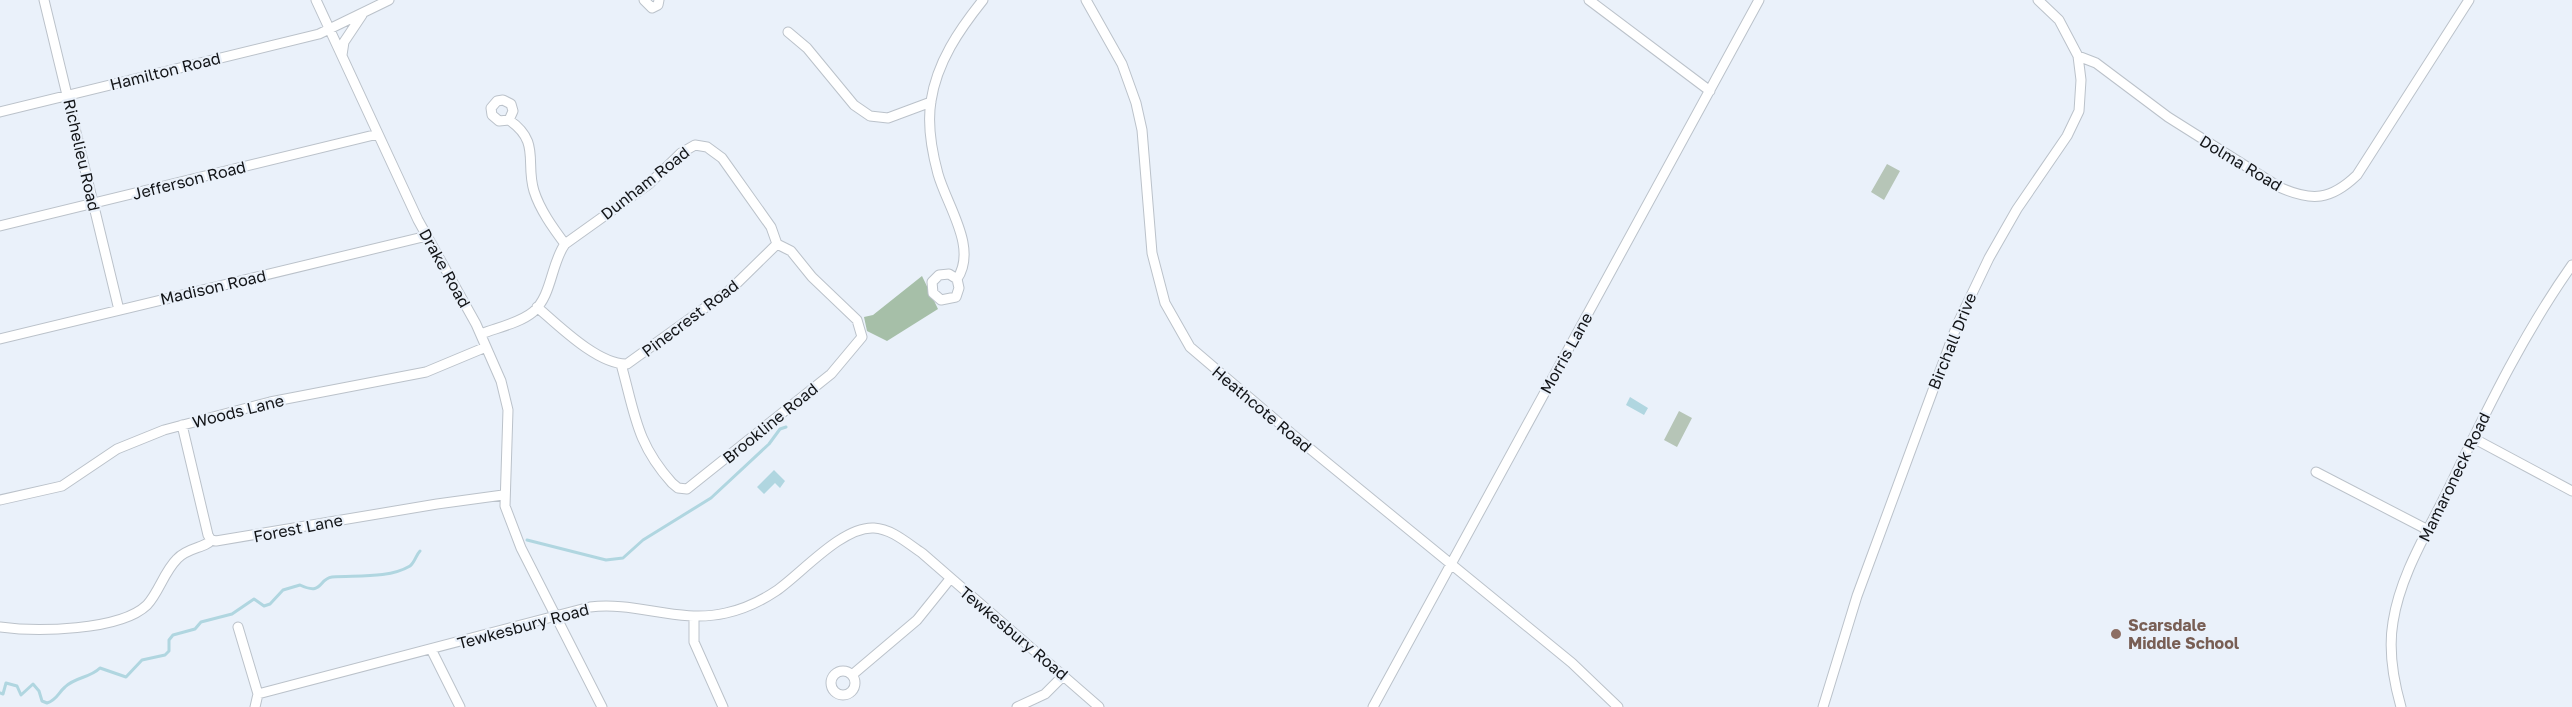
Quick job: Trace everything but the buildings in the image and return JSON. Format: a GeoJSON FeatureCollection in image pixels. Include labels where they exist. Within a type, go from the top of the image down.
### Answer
{"type":"FeatureCollection","features":[{"type":"Feature","properties":{"kind":"street","name":"Richelieu Road"},"geometry":{"type":"LineString","coordinates":[[45,0],[119,310]]}},
{"type":"Feature","properties":{"kind":"street","name":"Drake Road"},"geometry":{"type":"LineString","coordinates":[[316,0],[427,236],[481,334],[501,381],[508,410],[503,495],[512,527],[602,707]]}},
{"type":"Feature","properties":{"kind":"street","name":"Hamilton Road"},"geometry":{"type":"LineString","coordinates":[[0,112],[330,30],[389,0]]}},
{"type":"Feature","properties":{"kind":"street"},"geometry":{"type":"LineString","coordinates":[[644,0],[652,8],[658,5],[659,0]]}},
{"type":"Feature","properties":{"kind":"street"},"geometry":{"type":"LineString","coordinates":[[957,279],[962,272],[964,254],[933,156],[931,102],[947,51],[983,0]]}},
{"type":"Feature","properties":{"kind":"street","name":"Heathcote Road"},"geometry":{"type":"LineString","coordinates":[[1086,0],[1122,64],[1136,103],[1143,130],[1152,253],[1165,303],[1190,347],[1211,367],[1572,663],[1618,707]]}},
{"type":"Feature","properties":{"kind":"street"},"geometry":{"type":"LineString","coordinates":[[1589,0],[1710,91]]}},
{"type":"Feature","properties":{"kind":"street","name":"Morris Lane"},"geometry":{"type":"LineString","coordinates":[[1373,707],[1759,0]]}},
{"type":"Feature","properties":{"kind":"street","name":"Birchall Drive"},"geometry":{"type":"LineString","coordinates":[[1823,707],[1857,596],[1957,325],[1989,258],[2017,209],[2067,136],[2079,111],[2081,80],[2078,56],[2059,20],[2038,0]]}},
{"type":"Feature","properties":{"kind":"street","name":"Dolma Road"},"geometry":{"type":"LineString","coordinates":[[2078,56],[2096,63],[2168,117],[2280,187],[2295,195],[2317,197],[2338,190],[2357,175],[2469,0]]}},
{"type":"Feature","properties":{"kind":"street"},"geometry":{"type":"LineString","coordinates":[[342,58],[344,42],[362,15]]}},
{"type":"Feature","properties":{"kind":"street"},"geometry":{"type":"LineString","coordinates":[[788,32],[807,48],[854,105],[870,116],[888,118],[931,102]]}},
{"type":"Feature","properties":{"kind":"street"},"geometry":{"type":"LineString","coordinates":[[509,120],[518,126],[532,152],[534,189],[539,202],[565,244]]}},
{"type":"Feature","properties":{"kind":"street","name":"Jefferson Road"},"geometry":{"type":"LineString","coordinates":[[0,226],[378,134]]}},
{"type":"Feature","properties":{"kind":"street","name":"Dunham Road"},"geometry":{"type":"LineString","coordinates":[[537,307],[558,253],[565,244],[650,184],[681,153],[694,145],[707,147],[722,159],[771,227],[777,244]]}},
{"type":"Feature","properties":{"kind":"street","name":"Madison Road"},"geometry":{"type":"LineString","coordinates":[[0,339],[427,236]]}},
{"type":"Feature","properties":{"kind":"street","name":"Brookline Road"},"geometry":{"type":"LineString","coordinates":[[621,364],[635,423],[644,446],[672,483],[678,488],[687,489],[831,374],[862,337],[857,320],[812,277],[791,251],[777,244]]}},
{"type":"Feature","properties":{"kind":"street","name":"Pinecrest Road"},"geometry":{"type":"LineString","coordinates":[[621,364],[633,360],[731,289],[777,244]]}},
{"type":"Feature","properties":{"kind":"street","name":"Mamaroneck Road"},"geometry":{"type":"LineString","coordinates":[[2401,707],[2391,656],[2392,623],[2404,580],[2512,359],[2540,311],[2572,265]]}},
{"type":"Feature","properties":{"kind":"street"},"geometry":{"type":"LineString","coordinates":[[481,334],[527,315],[537,307],[567,334],[621,364]]}},
{"type":"Feature","properties":{"kind":"street","name":"Woods Lane"},"geometry":{"type":"LineString","coordinates":[[0,500],[62,486],[123,446],[182,425],[270,402],[426,372],[486,347]]}},
{"type":"Feature","properties":{"kind":"street"},"geometry":{"type":"LineString","coordinates":[[0,627],[69,628],[131,616],[147,604],[178,558],[186,550],[206,545],[211,540],[182,425]]}},
{"type":"Feature","properties":{"kind":"street"},"geometry":{"type":"LineString","coordinates":[[2473,438],[2572,491]]}},
{"type":"Feature","properties":{"kind":"street"},"geometry":{"type":"LineString","coordinates":[[2316,472],[2428,530]]}},
{"type":"Feature","properties":{"kind":"street","name":"Forest Lane"},"geometry":{"type":"LineString","coordinates":[[211,540],[228,541],[332,521],[503,495]]}},
{"type":"Feature","properties":{"kind":"street","name":"Tewkesbury Road"},"geometry":{"type":"LineString","coordinates":[[258,694],[432,651],[590,607],[611,605],[694,618],[728,613],[760,600],[848,535],[866,528],[896,534],[1099,707]]}},
{"type":"Feature","properties":{"kind":"street"},"geometry":{"type":"LineString","coordinates":[[852,675],[885,650],[917,620],[950,579]]}},
{"type":"Feature","properties":{"kind":"street"},"geometry":{"type":"LineString","coordinates":[[694,618],[694,642],[723,707]]}},
{"type":"Feature","properties":{"kind":"street"},"geometry":{"type":"LineString","coordinates":[[238,627],[258,694],[255,707]]}},
{"type":"Feature","properties":{"kind":"street"},"geometry":{"type":"LineString","coordinates":[[432,651],[460,707]]}},
{"type":"Feature","properties":{"kind":"street"},"geometry":{"type":"LineString","coordinates":[[1017,707],[1045,694],[1064,675]]}},
{"type":"Feature","properties":{"kind":"green space"},"geometry":{"type":"Polygon","coordinates":[[[1887,164],[1900,171],[1884,200],[1871,192],[1887,164]]]}},
{"type":"Feature","properties":{"kind":"green space"},"geometry":{"type":"Polygon","coordinates":[[[922,276],[938,309],[887,341],[867,331],[864,317],[873,315],[922,276]]]}},
{"type":"Feature","properties":{"kind":"green space"},"geometry":{"type":"Polygon","coordinates":[[[1679,411],[1692,418],[1677,447],[1664,440],[1679,411]]]}},
{"type":"Feature","properties":{"kind":"water"},"geometry":{"type":"Polygon","coordinates":[[[1630,397],[1648,408],[1644,415],[1626,405],[1630,397]]]}},
{"type":"Feature","properties":{"kind":"water"},"geometry":{"type":"Polygon","coordinates":[[[774,470],[785,481],[780,488],[775,483],[764,494],[757,487],[774,470]]]}},
{"type":"Feature","properties":{"kind":"waterway"},"geometry":{"type":"LineString","coordinates":[[527,540],[606,560],[623,558],[643,540],[711,498],[769,444],[780,429],[786,427]]}},
{"type":"Feature","properties":{"kind":"waterway"},"geometry":{"type":"LineString","coordinates":[[0,693],[3,694],[6,683],[17,686],[21,695],[33,684],[39,691],[42,701],[47,703],[73,681],[92,674],[100,668],[126,677],[142,660],[165,655],[169,651],[169,640],[173,635],[195,629],[201,622],[232,614],[254,599],[264,606],[270,604],[283,590],[300,585],[313,589],[332,577],[392,573],[410,566],[420,551]]}},
{"type":"Feature","properties":{"kind":"place","name":"Scarsdale Middle School"},"geometry":{"type":"Point","coordinates":[2116,634]}}]}
